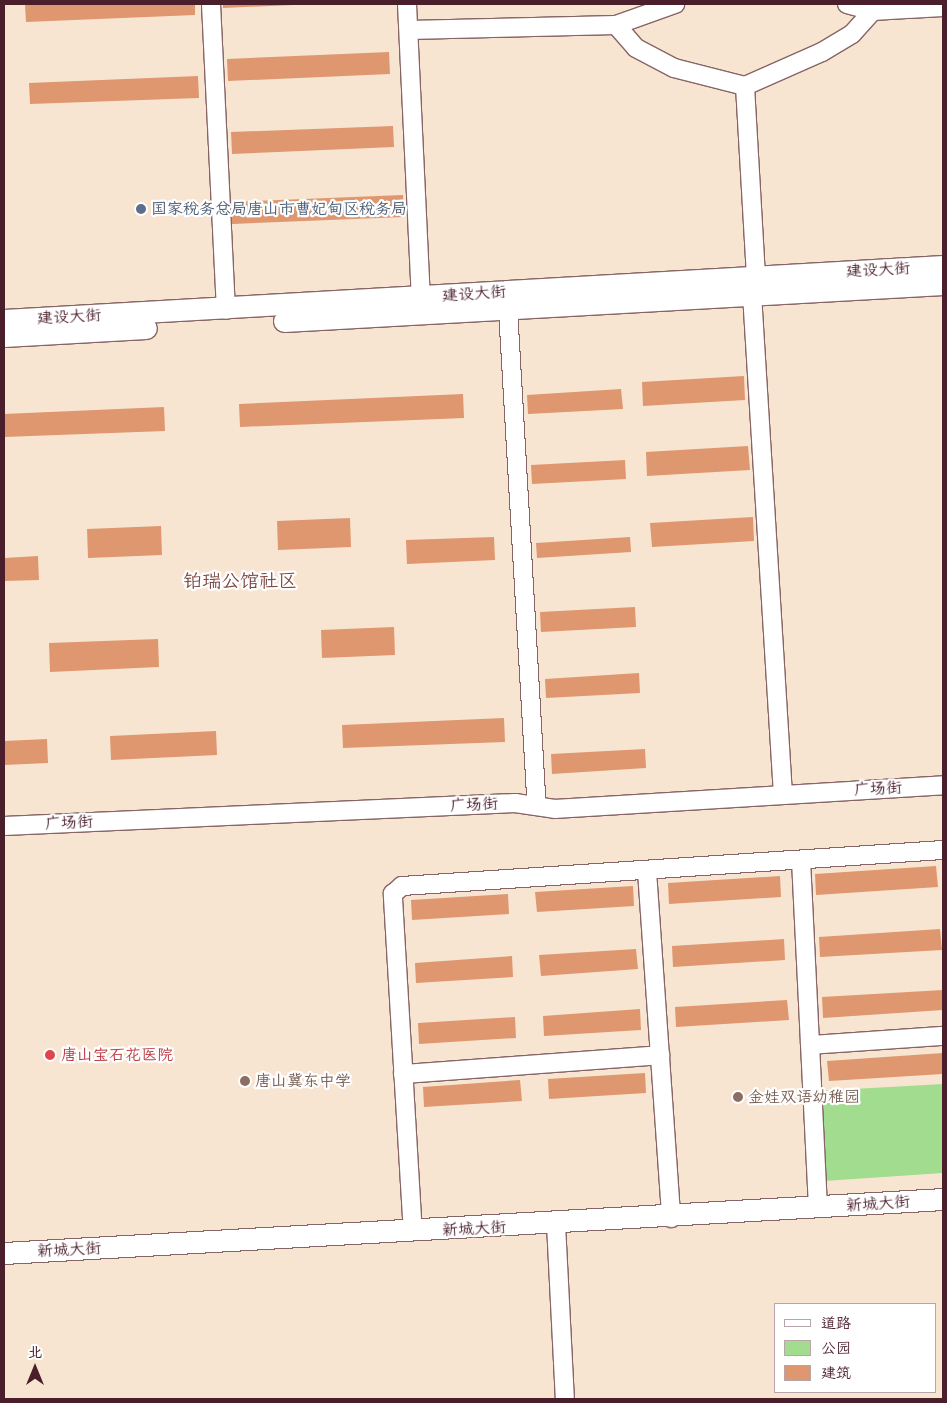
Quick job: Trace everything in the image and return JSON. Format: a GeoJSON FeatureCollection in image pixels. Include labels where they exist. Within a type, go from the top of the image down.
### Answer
{"type":"FeatureCollection","features":[{"type":"Feature","properties":{"kind":"main road","name":"建设大街"},"geometry":{"type":"LineString","coordinates":[[4,336],[508,309],[943,266]]}},
{"type":"Feature","properties":{"kind":"main road","name":"建设大街"},"geometry":{"type":"LineString","coordinates":[[4,320],[226,310],[421,297],[754,285],[943,284]]}},
{"type":"Feature","properties":{"kind":"main road","name":"新城大街"},"geometry":{"type":"LineString","coordinates":[[4,1253],[671,1218],[943,1199]]}},
{"type":"Feature","properties":{"kind":"street"},"geometry":{"type":"LineString","coordinates":[[210,4],[226,310]]}},
{"type":"Feature","properties":{"kind":"street"},"geometry":{"type":"LineString","coordinates":[[407,4],[421,297]]}},
{"type":"Feature","properties":{"kind":"street"},"geometry":{"type":"LineString","coordinates":[[408,30],[616,25],[675,4]]}},
{"type":"Feature","properties":{"kind":"street"},"geometry":{"type":"LineString","coordinates":[[847,4],[874,11],[943,7]]}},
{"type":"Feature","properties":{"kind":"street"},"geometry":{"type":"LineString","coordinates":[[616,25],[636,48],[674,68],[745,86],[822,52],[852,34],[874,11]]}},
{"type":"Feature","properties":{"kind":"street"},"geometry":{"type":"LineString","coordinates":[[745,86],[754,285],[783,795]]}},
{"type":"Feature","properties":{"kind":"street"},"geometry":{"type":"LineString","coordinates":[[508,309],[537,806]]}},
{"type":"Feature","properties":{"kind":"street","name":"广场街"},"geometry":{"type":"LineString","coordinates":[[4,826],[515,803],[537,806],[783,795],[943,785]]}},
{"type":"Feature","properties":{"kind":"street"},"geometry":{"type":"LineString","coordinates":[[412,1218],[393,894],[402,886],[943,850]]}},
{"type":"Feature","properties":{"kind":"street"},"geometry":{"type":"LineString","coordinates":[[801,860],[818,1208]]}},
{"type":"Feature","properties":{"kind":"street"},"geometry":{"type":"LineString","coordinates":[[647,871],[671,1218]]}},
{"type":"Feature","properties":{"kind":"street"},"geometry":{"type":"LineString","coordinates":[[810,1045],[943,1036]]}},
{"type":"Feature","properties":{"kind":"street"},"geometry":{"type":"LineString","coordinates":[[403,1074],[660,1055]]}},
{"type":"Feature","properties":{"kind":"street"},"geometry":{"type":"LineString","coordinates":[[556,1224],[565,1399]]}},
{"type":"Feature","properties":{"kind":"green space"},"geometry":{"type":"Polygon","coordinates":[[[943,1084],[943,1173],[824,1181],[818,1091],[943,1084]]]}},
{"type":"Feature","properties":{"kind":"building"},"geometry":{"type":"Polygon","coordinates":[[[25,4],[195,4],[195,15],[26,22],[25,4]]]}},
{"type":"Feature","properties":{"kind":"building"},"geometry":{"type":"Polygon","coordinates":[[[223,4],[294,4],[294,5],[223,8],[223,4]]]}},
{"type":"Feature","properties":{"kind":"building"},"geometry":{"type":"Polygon","coordinates":[[[389,52],[390,74],[228,81],[227,59],[389,52]]]}},
{"type":"Feature","properties":{"kind":"building"},"geometry":{"type":"Polygon","coordinates":[[[198,76],[199,98],[30,104],[29,83],[198,76]]]}},
{"type":"Feature","properties":{"kind":"building"},"geometry":{"type":"Polygon","coordinates":[[[393,126],[394,147],[232,154],[231,132],[393,126]]]}},
{"type":"Feature","properties":{"kind":"building"},"geometry":{"type":"Polygon","coordinates":[[[403,195],[404,217],[232,224],[232,202],[403,195]]]}},
{"type":"Feature","properties":{"kind":"building"},"geometry":{"type":"Polygon","coordinates":[[[744,376],[745,400],[643,406],[642,382],[744,376]]]}},
{"type":"Feature","properties":{"kind":"building"},"geometry":{"type":"Polygon","coordinates":[[[621,389],[623,409],[528,414],[527,395],[621,389]]]}},
{"type":"Feature","properties":{"kind":"building"},"geometry":{"type":"Polygon","coordinates":[[[463,394],[464,418],[240,427],[239,404],[463,394]]]}},
{"type":"Feature","properties":{"kind":"building"},"geometry":{"type":"Polygon","coordinates":[[[164,407],[165,431],[4,437],[4,414],[164,407]]]}},
{"type":"Feature","properties":{"kind":"building"},"geometry":{"type":"Polygon","coordinates":[[[748,446],[750,470],[647,476],[646,452],[748,446]]]}},
{"type":"Feature","properties":{"kind":"building"},"geometry":{"type":"Polygon","coordinates":[[[625,460],[626,479],[532,484],[531,465],[625,460]]]}},
{"type":"Feature","properties":{"kind":"building"},"geometry":{"type":"Polygon","coordinates":[[[753,517],[754,541],[652,547],[650,523],[753,517]]]}},
{"type":"Feature","properties":{"kind":"building"},"geometry":{"type":"Polygon","coordinates":[[[350,518],[351,547],[278,550],[277,521],[350,518]]]}},
{"type":"Feature","properties":{"kind":"building"},"geometry":{"type":"Polygon","coordinates":[[[161,526],[162,555],[88,558],[87,529],[161,526]]]}},
{"type":"Feature","properties":{"kind":"building"},"geometry":{"type":"Polygon","coordinates":[[[494,537],[495,560],[407,564],[406,540],[494,537]]]}},
{"type":"Feature","properties":{"kind":"building"},"geometry":{"type":"Polygon","coordinates":[[[630,537],[631,552],[537,558],[536,543],[630,537]]]}},
{"type":"Feature","properties":{"kind":"building"},"geometry":{"type":"Polygon","coordinates":[[[38,556],[39,580],[4,581],[4,558],[38,556]]]}},
{"type":"Feature","properties":{"kind":"building"},"geometry":{"type":"Polygon","coordinates":[[[635,607],[636,627],[541,632],[540,612],[635,607]]]}},
{"type":"Feature","properties":{"kind":"building"},"geometry":{"type":"Polygon","coordinates":[[[394,627],[395,655],[322,658],[321,630],[394,627]]]}},
{"type":"Feature","properties":{"kind":"building"},"geometry":{"type":"Polygon","coordinates":[[[158,639],[159,667],[50,672],[49,643],[158,639]]]}},
{"type":"Feature","properties":{"kind":"building"},"geometry":{"type":"Polygon","coordinates":[[[639,673],[640,693],[546,698],[545,679],[639,673]]]}},
{"type":"Feature","properties":{"kind":"building"},"geometry":{"type":"Polygon","coordinates":[[[504,718],[505,742],[343,748],[342,725],[504,718]]]}},
{"type":"Feature","properties":{"kind":"building"},"geometry":{"type":"Polygon","coordinates":[[[216,731],[217,755],[111,760],[110,736],[216,731]]]}},
{"type":"Feature","properties":{"kind":"building"},"geometry":{"type":"Polygon","coordinates":[[[47,739],[48,763],[4,765],[4,741],[47,739]]]}},
{"type":"Feature","properties":{"kind":"building"},"geometry":{"type":"Polygon","coordinates":[[[645,749],[646,768],[552,774],[551,754],[645,749]]]}},
{"type":"Feature","properties":{"kind":"building"},"geometry":{"type":"Polygon","coordinates":[[[936,866],[938,887],[816,895],[815,874],[936,866]]]}},
{"type":"Feature","properties":{"kind":"building"},"geometry":{"type":"Polygon","coordinates":[[[780,876],[781,897],[669,904],[668,883],[780,876]]]}},
{"type":"Feature","properties":{"kind":"building"},"geometry":{"type":"Polygon","coordinates":[[[633,886],[634,906],[537,912],[535,892],[633,886]]]}},
{"type":"Feature","properties":{"kind":"building"},"geometry":{"type":"Polygon","coordinates":[[[508,894],[509,914],[412,920],[411,900],[508,894]]]}},
{"type":"Feature","properties":{"kind":"building"},"geometry":{"type":"Polygon","coordinates":[[[940,929],[942,950],[820,957],[819,937],[940,929]]]}},
{"type":"Feature","properties":{"kind":"building"},"geometry":{"type":"Polygon","coordinates":[[[784,939],[785,960],[673,967],[672,946],[784,939]]]}},
{"type":"Feature","properties":{"kind":"building"},"geometry":{"type":"Polygon","coordinates":[[[636,949],[638,969],[541,976],[539,955],[636,949]]]}},
{"type":"Feature","properties":{"kind":"building"},"geometry":{"type":"Polygon","coordinates":[[[512,956],[513,977],[416,983],[415,963],[512,956]]]}},
{"type":"Feature","properties":{"kind":"building"},"geometry":{"type":"Polygon","coordinates":[[[943,990],[943,1010],[823,1018],[822,997],[943,990]]]}},
{"type":"Feature","properties":{"kind":"building"},"geometry":{"type":"Polygon","coordinates":[[[787,1000],[789,1020],[676,1027],[675,1007],[787,1000]]]}},
{"type":"Feature","properties":{"kind":"building"},"geometry":{"type":"Polygon","coordinates":[[[640,1009],[641,1030],[544,1036],[543,1016],[640,1009]]]}},
{"type":"Feature","properties":{"kind":"building"},"geometry":{"type":"Polygon","coordinates":[[[515,1017],[516,1038],[419,1044],[418,1023],[515,1017]]]}},
{"type":"Feature","properties":{"kind":"building"},"geometry":{"type":"Polygon","coordinates":[[[943,1053],[943,1074],[829,1081],[827,1061],[943,1053]]]}},
{"type":"Feature","properties":{"kind":"building"},"geometry":{"type":"Polygon","coordinates":[[[645,1073],[646,1093],[549,1099],[548,1079],[645,1073]]]}},
{"type":"Feature","properties":{"kind":"building"},"geometry":{"type":"Polygon","coordinates":[[[520,1080],[522,1101],[424,1107],[423,1087],[520,1080]]]}},
{"type":"Feature","properties":{"kind":"place","name":"国家税务总局唐山市曹妃甸区税务局"},"geometry":{"type":"Point","coordinates":[141,209]}},
{"type":"Feature","properties":{"kind":"place","name":"唐山宝石花医院"},"geometry":{"type":"Point","coordinates":[50,1055]}},
{"type":"Feature","properties":{"kind":"place","name":"唐山冀东中学"},"geometry":{"type":"Point","coordinates":[245,1081]}},
{"type":"Feature","properties":{"kind":"place","name":"金娃双语幼稚园"},"geometry":{"type":"Point","coordinates":[738,1097]}},
{"type":"Feature","properties":{"kind":"district","name":"铂瑞公馆社区"},"geometry":{"type":"Point","coordinates":[240,582]}}]}
